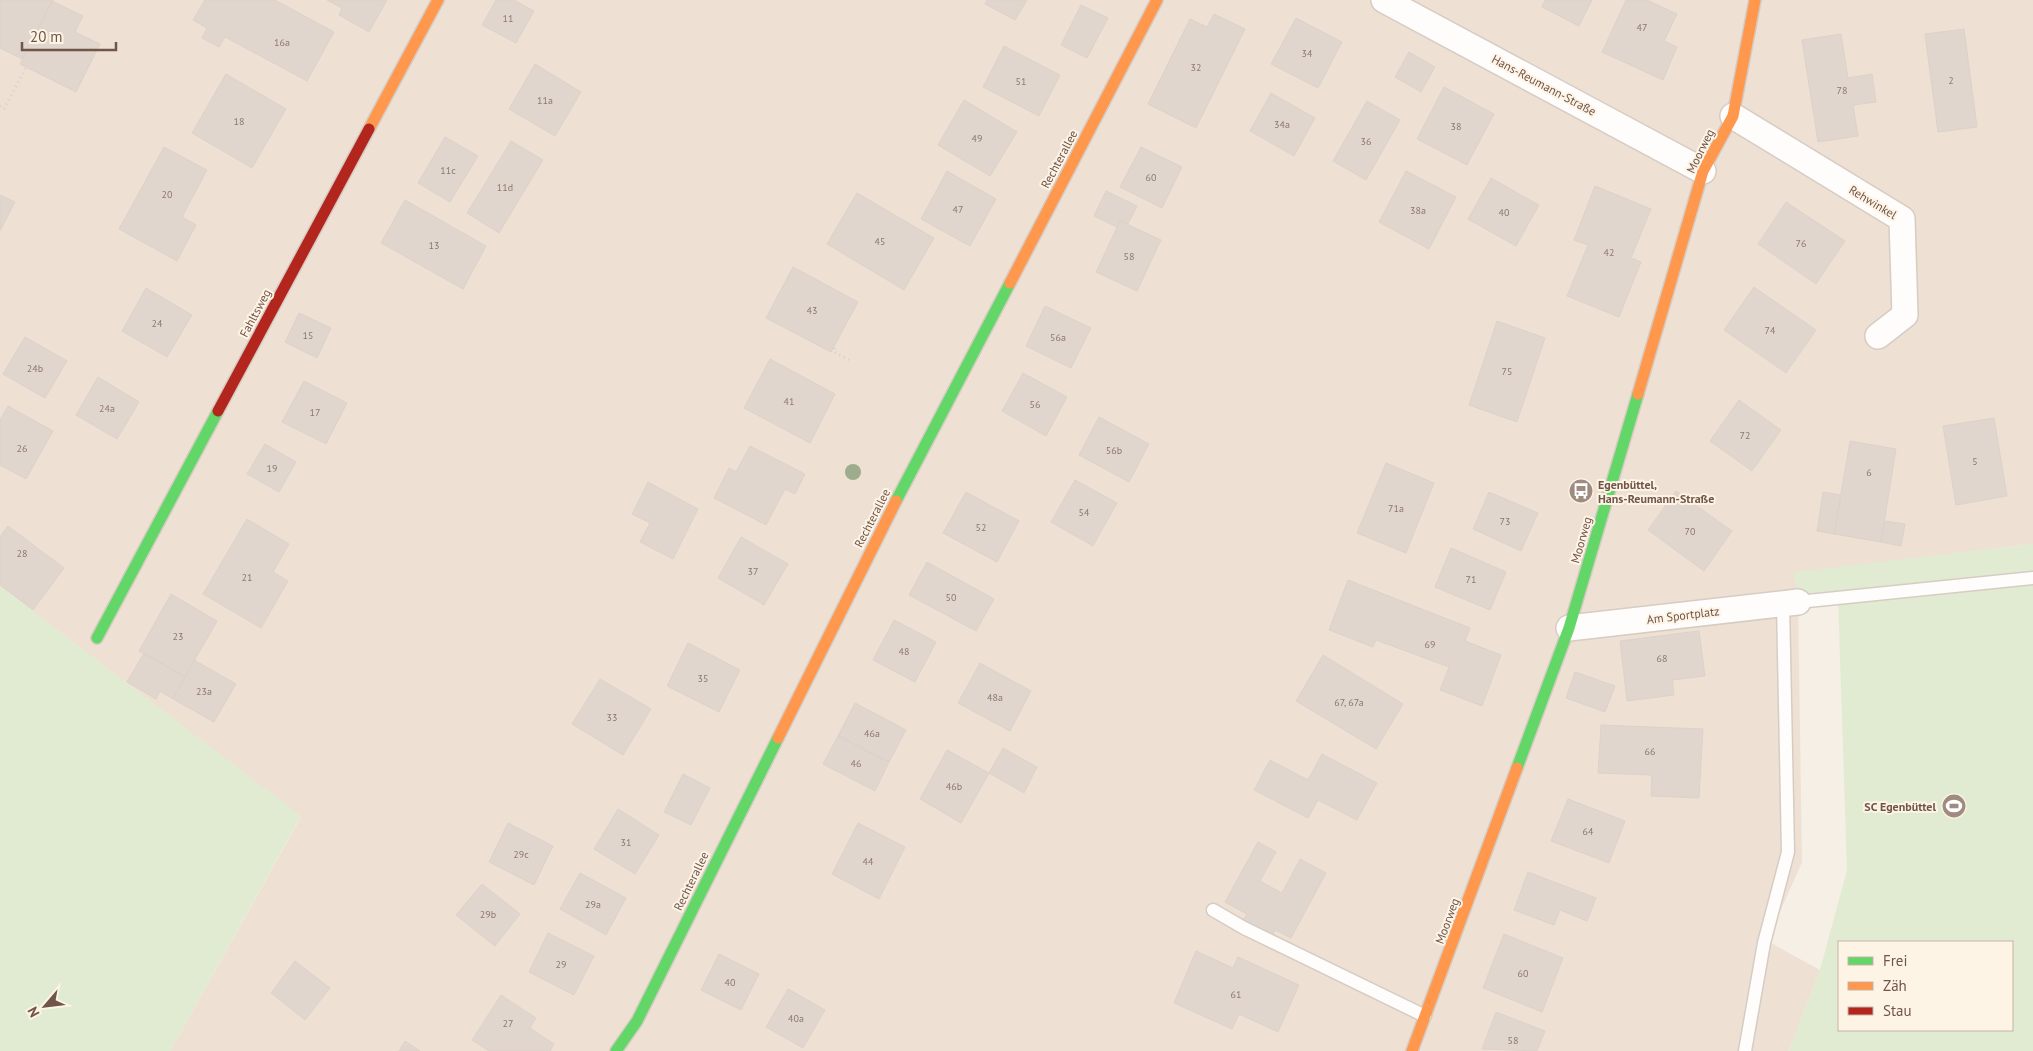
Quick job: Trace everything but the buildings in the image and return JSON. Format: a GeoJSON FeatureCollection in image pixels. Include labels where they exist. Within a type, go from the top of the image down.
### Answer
{"type":"FeatureCollection","features":[{"type":"Feature","properties":{"kind":"street","name":"Fahltsweg"},"geometry":{"type":"LineString","coordinates":[[97,638],[438,0]]}},
{"type":"Feature","properties":{"kind":"street","name":"Rechterallee"},"geometry":{"type":"LineString","coordinates":[[616,1051],[637,1021],[884,524],[1157,0]]}},
{"type":"Feature","properties":{"kind":"street","name":"Hans-Reumann-Straße"},"geometry":{"type":"LineString","coordinates":[[1384,0],[1704,171]]}},
{"type":"Feature","properties":{"kind":"street","name":"Moorweg"},"geometry":{"type":"LineString","coordinates":[[1412,1051],[1569,628],[1704,171],[1733,116],[1756,0]]}},
{"type":"Feature","properties":{"kind":"street","name":"Rehwinkel"},"geometry":{"type":"LineString","coordinates":[[1733,116],[1902,219],[1905,315],[1878,336]]}},
{"type":"Feature","properties":{"kind":"street","name":"Am Sportplatz"},"geometry":{"type":"LineString","coordinates":[[1569,628],[1790,602]]}},
{"type":"Feature","properties":{"kind":"lane"},"geometry":{"type":"LineString","coordinates":[[1745,1051],[1764,943],[1788,852],[1790,602],[2033,578]]}},
{"type":"Feature","properties":{"kind":"lane"},"geometry":{"type":"LineString","coordinates":[[1213,910],[1244,928],[1425,1016]]}},
{"type":"Feature","properties":{"kind":"path"},"geometry":{"type":"LineString","coordinates":[[0,106],[4,109],[26,66]]}},
{"type":"Feature","properties":{"kind":"path"},"geometry":{"type":"LineString","coordinates":[[834,348],[834,352],[849,360]]}},
{"type":"Feature","properties":{"kind":"shaded area"},"geometry":{"type":"Polygon","coordinates":[[[0,0],[2033,0],[2033,544],[1795,573],[1798,602],[1802,862],[1767,941],[1820,970],[1789,1051],[170,1051],[301,817],[0,586],[0,0]]]}},
{"type":"Feature","properties":{"kind":"green space","name":"SC Egenbüttel"},"geometry":{"type":"Polygon","coordinates":[[[2033,544],[2033,1051],[1789,1051],[1820,970],[1847,870],[1838,596],[1798,602],[1794,572],[2033,544]]]}},
{"type":"Feature","properties":{"kind":"green space"},"geometry":{"type":"Polygon","coordinates":[[[0,586],[301,816],[170,1051],[0,1051],[0,586]]]}},
{"type":"Feature","properties":{"kind":"traffic: fast"},"geometry":{"type":"LineString","coordinates":[[896,501],[1010,283]]}},
{"type":"Feature","properties":{"kind":"traffic: fast"},"geometry":{"type":"LineString","coordinates":[[1517,768],[1569,628],[1638,394]]}},
{"type":"Feature","properties":{"kind":"traffic: fast"},"geometry":{"type":"LineString","coordinates":[[97,638],[218,411]]}},
{"type":"Feature","properties":{"kind":"traffic: fast"},"geometry":{"type":"LineString","coordinates":[[616,1051],[637,1021],[778,738]]}},
{"type":"Feature","properties":{"kind":"traffic: slow"},"geometry":{"type":"LineString","coordinates":[[369,129],[438,0]]}},
{"type":"Feature","properties":{"kind":"traffic: slow"},"geometry":{"type":"LineString","coordinates":[[1010,283],[1157,0]]}},
{"type":"Feature","properties":{"kind":"traffic: slow"},"geometry":{"type":"LineString","coordinates":[[1638,394],[1703,171],[1733,116],[1755,0]]}},
{"type":"Feature","properties":{"kind":"traffic: slow"},"geometry":{"type":"LineString","coordinates":[[778,738],[896,501]]}},
{"type":"Feature","properties":{"kind":"traffic: slow"},"geometry":{"type":"LineString","coordinates":[[1412,1051],[1517,768]]}},
{"type":"Feature","properties":{"kind":"traffic: jam"},"geometry":{"type":"LineString","coordinates":[[218,411],[369,129]]}},
{"type":"Feature","properties":{"kind":"place","name":"Egenbüttel, Hans-Reumann-Straße"},"geometry":{"type":"Point","coordinates":[1581,491]}},
{"type":"Feature","properties":{"kind":"place","name":"SC Egenbüttel"},"geometry":{"type":"Point","coordinates":[1954,806]}}]}
